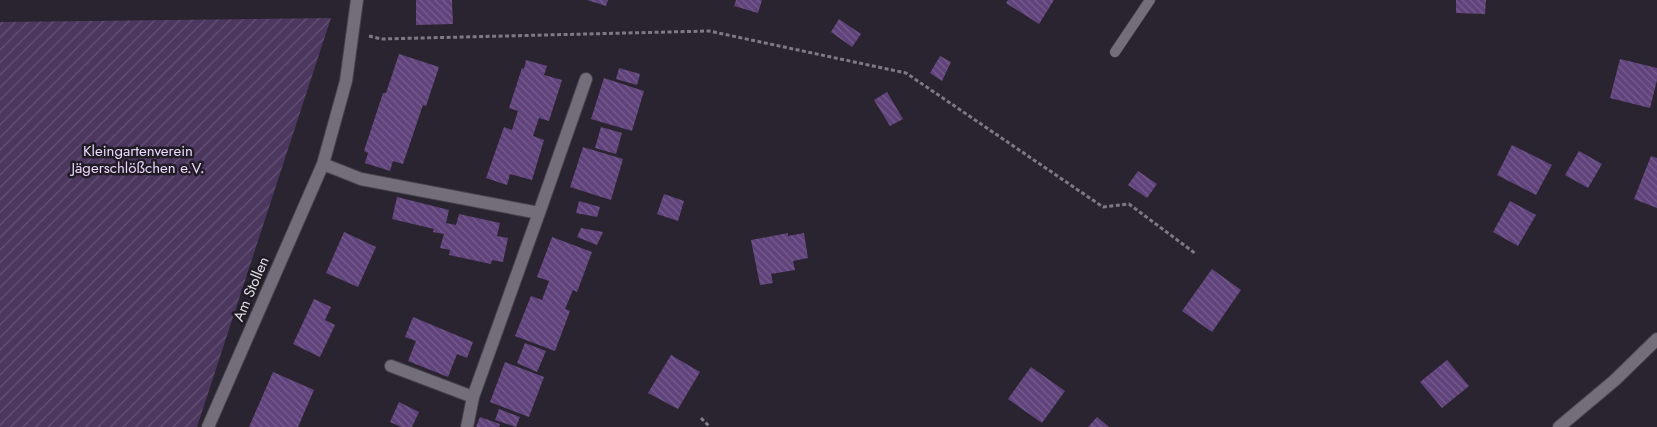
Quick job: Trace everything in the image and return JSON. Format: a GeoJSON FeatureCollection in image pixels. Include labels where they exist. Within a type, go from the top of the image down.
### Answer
{"type":"FeatureCollection","features":[{"type":"Feature","properties":{"kind":"street","name":"Am Stollen"},"geometry":{"type":"LineString","coordinates":[[208,427],[322,164],[346,81],[357,0]]}},
{"type":"Feature","properties":{"kind":"street"},"geometry":{"type":"LineString","coordinates":[[467,427],[473,397],[586,79]]}},
{"type":"Feature","properties":{"kind":"street"},"geometry":{"type":"LineString","coordinates":[[322,164],[361,179],[539,213]]}},
{"type":"Feature","properties":{"kind":"street"},"geometry":{"type":"LineString","coordinates":[[1559,427],[1615,380],[1657,339]]}},
{"type":"Feature","properties":{"kind":"street"},"geometry":{"type":"LineString","coordinates":[[391,366],[473,397]]}},
{"type":"Feature","properties":{"kind":"lane"},"geometry":{"type":"LineString","coordinates":[[1115,52],[1150,0]]}},
{"type":"Feature","properties":{"kind":"path"},"geometry":{"type":"LineString","coordinates":[[354,32],[381,39],[709,31],[906,73],[1103,207],[1129,204],[1196,254]]}},
{"type":"Feature","properties":{"kind":"path"},"geometry":{"type":"LineString","coordinates":[[701,418],[710,427]]}},
{"type":"Feature","properties":{"kind":"green space","name":"Kleingartenverein Jägerschlößchen e.V."},"geometry":{"type":"Polygon","coordinates":[[[331,18],[197,427],[0,427],[0,22],[331,18]]]}},
{"type":"Feature","properties":{"kind":"building"},"geometry":{"type":"Polygon","coordinates":[[[416,0],[452,0],[453,24],[416,25],[416,0]]]}},
{"type":"Feature","properties":{"kind":"building"},"geometry":{"type":"Polygon","coordinates":[[[587,0],[608,0],[606,6],[587,0]]]}},
{"type":"Feature","properties":{"kind":"building"},"geometry":{"type":"Polygon","coordinates":[[[736,0],[762,0],[758,13],[734,6],[736,0]]]}},
{"type":"Feature","properties":{"kind":"building"},"geometry":{"type":"Polygon","coordinates":[[[1008,0],[1054,0],[1039,24],[1006,3],[1008,0]]]}},
{"type":"Feature","properties":{"kind":"building"},"geometry":{"type":"Polygon","coordinates":[[[1456,0],[1486,0],[1485,14],[1456,13],[1456,0]]]}},
{"type":"Feature","properties":{"kind":"building"},"geometry":{"type":"Polygon","coordinates":[[[839,19],[861,34],[852,47],[831,32],[839,19]]]}},
{"type":"Feature","properties":{"kind":"building"},"geometry":{"type":"Polygon","coordinates":[[[399,54],[439,67],[426,106],[423,105],[403,164],[393,161],[390,171],[365,163],[368,153],[364,151],[383,93],[386,93],[399,54]]]}},
{"type":"Feature","properties":{"kind":"building"},"geometry":{"type":"Polygon","coordinates":[[[940,56],[951,62],[942,81],[930,73],[940,56]]]}},
{"type":"Feature","properties":{"kind":"building"},"geometry":{"type":"Polygon","coordinates":[[[1620,59],[1657,68],[1657,80],[1650,108],[1610,98],[1620,59]]]}},
{"type":"Feature","properties":{"kind":"building"},"geometry":{"type":"Polygon","coordinates":[[[526,60],[547,66],[544,75],[562,80],[549,121],[539,118],[533,136],[544,140],[532,180],[510,174],[507,185],[486,178],[504,127],[512,130],[518,111],[509,108],[526,60]]]}},
{"type":"Feature","properties":{"kind":"building"},"geometry":{"type":"Polygon","coordinates":[[[619,68],[640,74],[637,85],[616,79],[619,68]]]}},
{"type":"Feature","properties":{"kind":"building"},"geometry":{"type":"Polygon","coordinates":[[[604,78],[644,91],[632,131],[591,119],[604,78]]]}},
{"type":"Feature","properties":{"kind":"building"},"geometry":{"type":"Polygon","coordinates":[[[887,92],[903,119],[890,126],[874,100],[887,92]]]}},
{"type":"Feature","properties":{"kind":"building"},"geometry":{"type":"Polygon","coordinates":[[[601,127],[622,133],[616,154],[595,148],[601,127]]]}},
{"type":"Feature","properties":{"kind":"building"},"geometry":{"type":"Polygon","coordinates":[[[1512,145],[1552,165],[1536,195],[1497,175],[1512,145]]]}},
{"type":"Feature","properties":{"kind":"building"},"geometry":{"type":"Polygon","coordinates":[[[583,147],[623,159],[611,200],[570,187],[583,147]]]}},
{"type":"Feature","properties":{"kind":"building"},"geometry":{"type":"Polygon","coordinates":[[[1579,151],[1602,164],[1588,188],[1565,175],[1579,151]]]}},
{"type":"Feature","properties":{"kind":"building"},"geometry":{"type":"Polygon","coordinates":[[[1651,156],[1657,158],[1657,208],[1634,199],[1651,156]]]}},
{"type":"Feature","properties":{"kind":"building"},"geometry":{"type":"Polygon","coordinates":[[[1138,171],[1157,184],[1147,198],[1128,185],[1138,171]]]}},
{"type":"Feature","properties":{"kind":"building"},"geometry":{"type":"Polygon","coordinates":[[[664,194],[684,201],[678,221],[657,214],[664,194]]]}},
{"type":"Feature","properties":{"kind":"building"},"geometry":{"type":"Polygon","coordinates":[[[397,197],[449,210],[446,223],[456,225],[459,214],[500,223],[497,236],[508,238],[503,262],[492,260],[491,264],[449,255],[450,250],[440,248],[444,234],[433,232],[434,229],[392,219],[397,197]]]}},
{"type":"Feature","properties":{"kind":"building"},"geometry":{"type":"Polygon","coordinates":[[[579,201],[600,207],[597,217],[576,213],[579,201]]]}},
{"type":"Feature","properties":{"kind":"building"},"geometry":{"type":"Polygon","coordinates":[[[1510,201],[1536,215],[1518,246],[1493,232],[1510,201]]]}},
{"type":"Feature","properties":{"kind":"building"},"geometry":{"type":"Polygon","coordinates":[[[581,228],[603,232],[597,245],[577,237],[581,228]]]}},
{"type":"Feature","properties":{"kind":"building"},"geometry":{"type":"Polygon","coordinates":[[[344,232],[376,247],[358,287],[326,273],[344,232]]]}},
{"type":"Feature","properties":{"kind":"building"},"geometry":{"type":"Polygon","coordinates":[[[788,233],[788,236],[804,233],[808,258],[793,261],[795,270],[771,274],[773,283],[760,285],[751,240],[788,233]]]}},
{"type":"Feature","properties":{"kind":"building"},"geometry":{"type":"Polygon","coordinates":[[[552,237],[592,252],[577,292],[573,290],[565,309],[570,311],[555,351],[515,336],[531,296],[542,300],[549,281],[537,277],[552,237]]]}},
{"type":"Feature","properties":{"kind":"building"},"geometry":{"type":"Polygon","coordinates":[[[1212,269],[1241,290],[1212,332],[1182,311],[1212,269]]]}},
{"type":"Feature","properties":{"kind":"building"},"geometry":{"type":"Polygon","coordinates":[[[314,299],[331,307],[325,320],[335,325],[320,357],[293,344],[314,299]]]}},
{"type":"Feature","properties":{"kind":"building"},"geometry":{"type":"Polygon","coordinates":[[[413,317],[473,342],[467,358],[457,354],[448,377],[408,361],[416,341],[405,337],[413,317]]]}},
{"type":"Feature","properties":{"kind":"building"},"geometry":{"type":"Polygon","coordinates":[[[525,343],[546,351],[537,372],[517,363],[525,343]]]}},
{"type":"Feature","properties":{"kind":"building"},"geometry":{"type":"Polygon","coordinates":[[[671,355],[700,372],[678,409],[648,393],[671,355]]]}},
{"type":"Feature","properties":{"kind":"building"},"geometry":{"type":"Polygon","coordinates":[[[1447,360],[1469,386],[1442,408],[1420,382],[1447,360]]]}},
{"type":"Feature","properties":{"kind":"building"},"geometry":{"type":"Polygon","coordinates":[[[505,362],[544,377],[529,417],[490,402],[505,362]]]}},
{"type":"Feature","properties":{"kind":"building"},"geometry":{"type":"Polygon","coordinates":[[[1031,367],[1065,391],[1042,423],[1008,399],[1031,367]]]}},
{"type":"Feature","properties":{"kind":"building"},"geometry":{"type":"Polygon","coordinates":[[[273,372],[314,390],[298,427],[249,427],[273,372]]]}},
{"type":"Feature","properties":{"kind":"building"},"geometry":{"type":"Polygon","coordinates":[[[399,402],[419,412],[412,427],[401,427],[390,422],[399,402]]]}},
{"type":"Feature","properties":{"kind":"building"},"geometry":{"type":"Polygon","coordinates":[[[499,409],[520,417],[516,427],[495,420],[499,409]]]}},
{"type":"Feature","properties":{"kind":"building"},"geometry":{"type":"Polygon","coordinates":[[[480,417],[500,424],[499,427],[476,427],[480,417]]]}},
{"type":"Feature","properties":{"kind":"building"},"geometry":{"type":"Polygon","coordinates":[[[1097,417],[1109,427],[1088,427],[1097,417]]]}}]}
